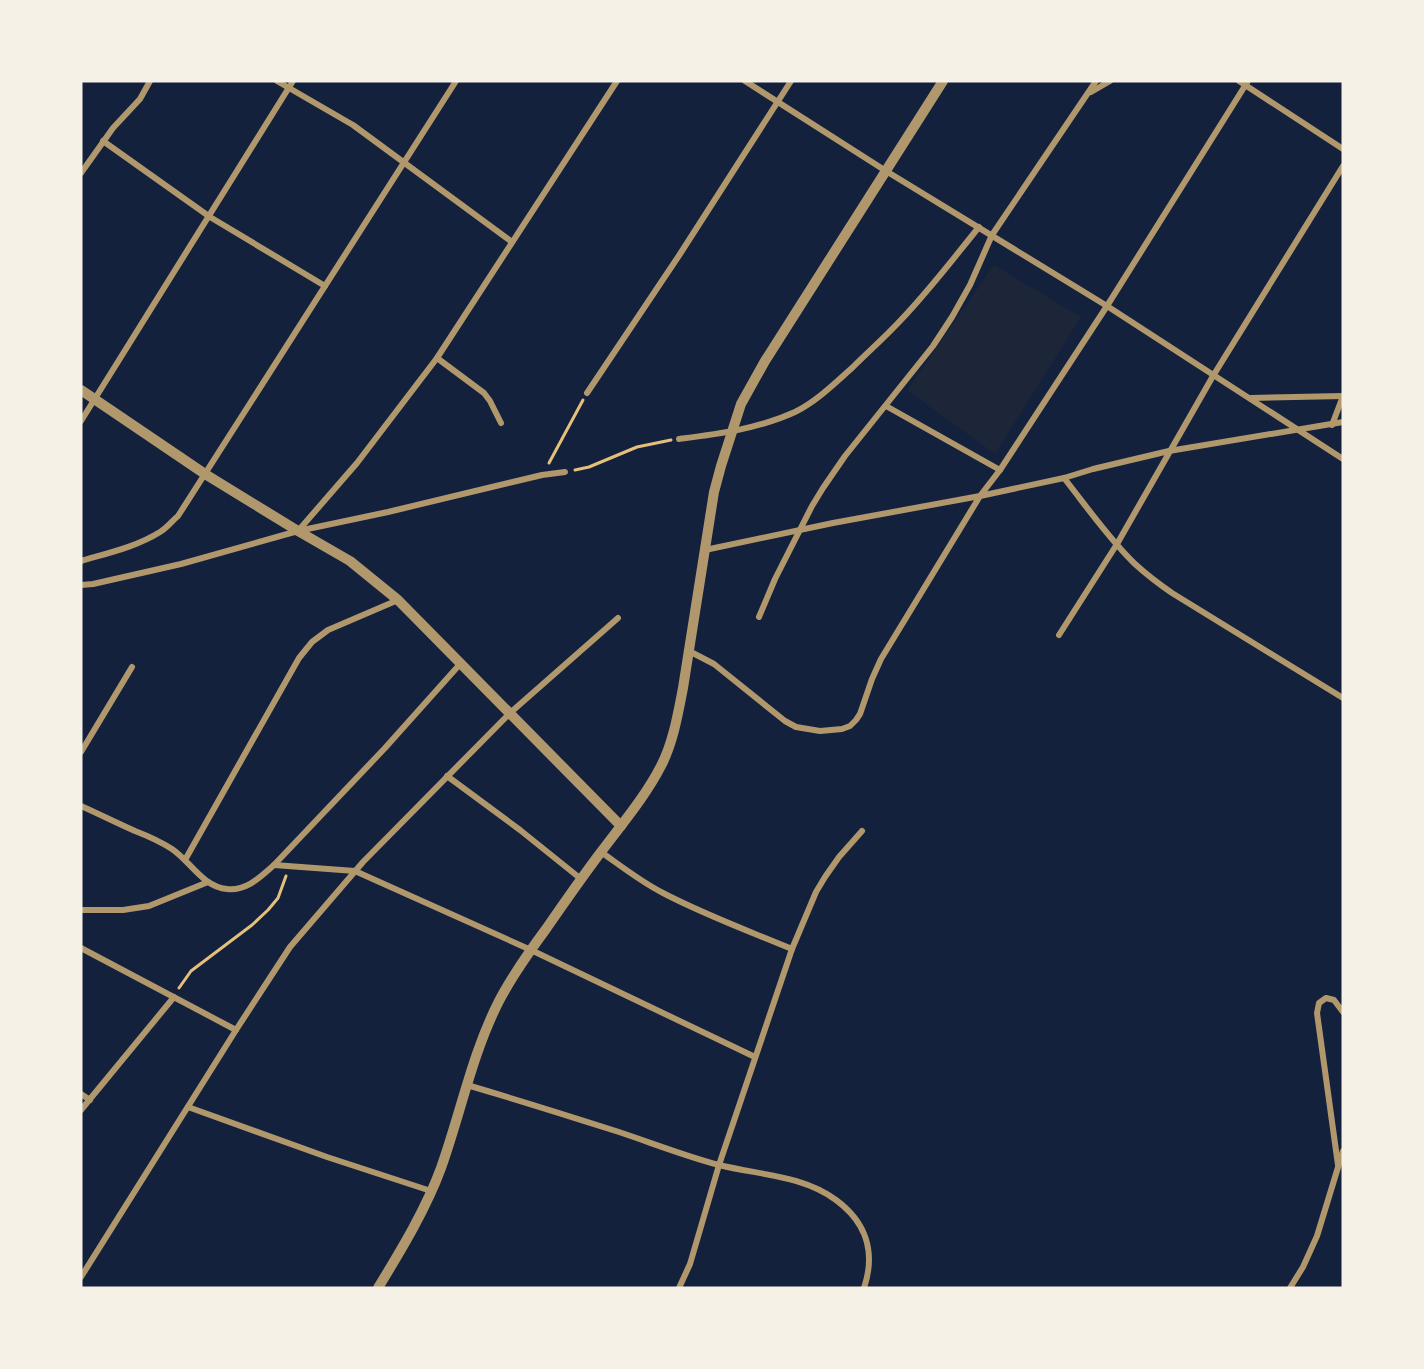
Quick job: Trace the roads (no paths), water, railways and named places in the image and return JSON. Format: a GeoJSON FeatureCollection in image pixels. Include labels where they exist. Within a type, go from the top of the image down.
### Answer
{"type":"FeatureCollection","features":[{"type":"Feature","properties":{"kind":"street"},"geometry":{"type":"LineString","coordinates":[[81,173],[113,128],[140,99],[150,81]]}},
{"type":"Feature","properties":{"kind":"street"},"geometry":{"type":"LineString","coordinates":[[277,81],[353,125],[512,242]]}},
{"type":"Feature","properties":{"kind":"street"},"geometry":{"type":"LineString","coordinates":[[81,422],[293,81]]}},
{"type":"Feature","properties":{"kind":"street"},"geometry":{"type":"LineString","coordinates":[[81,561],[130,546],[162,530],[178,516],[456,81]]}},
{"type":"Feature","properties":{"kind":"street"},"geometry":{"type":"LineString","coordinates":[[298,531],[357,464],[437,358],[617,81]]}},
{"type":"Feature","properties":{"kind":"street"},"geometry":{"type":"LineString","coordinates":[[745,81],[886,171],[1107,306],[1343,459]]}},
{"type":"Feature","properties":{"kind":"street"},"geometry":{"type":"LineString","coordinates":[[587,393],[791,81]]}},
{"type":"Feature","properties":{"kind":"street"},"geometry":{"type":"LineString","coordinates":[[378,1288],[431,1191],[448,1145],[466,1084],[489,1021],[500,999],[581,879],[645,794],[662,765],[676,720],[714,492],[741,404],[943,81]]}},
{"type":"Feature","properties":{"kind":"street"},"geometry":{"type":"LineString","coordinates":[[759,616],[800,529],[823,488],[952,317],[970,285],[992,235],[1096,81]]}},
{"type":"Feature","properties":{"kind":"street"},"geometry":{"type":"LineString","coordinates":[[1088,94],[1110,81]]}},
{"type":"Feature","properties":{"kind":"street"},"geometry":{"type":"LineString","coordinates":[[689,651],[706,658],[785,721],[796,727],[833,731],[850,726],[860,714],[881,659],[980,496],[1000,470],[1107,306],[1244,82],[1343,149]]}},
{"type":"Feature","properties":{"kind":"street"},"geometry":{"type":"LineString","coordinates":[[103,141],[210,216],[325,286]]}},
{"type":"Feature","properties":{"kind":"street"},"geometry":{"type":"LineString","coordinates":[[1059,635],[1117,544],[1213,376],[1343,166]]}},
{"type":"Feature","properties":{"kind":"street"},"geometry":{"type":"LineString","coordinates":[[679,439],[731,432],[761,424],[797,411],[814,400],[831,387],[899,322],[979,227]]}},
{"type":"Feature","properties":{"kind":"street"},"geometry":{"type":"LineString","coordinates":[[437,358],[484,393],[501,423]]}},
{"type":"Feature","properties":{"kind":"street"},"geometry":{"type":"LineString","coordinates":[[81,390],[205,474],[350,561],[398,600],[621,826]]}},
{"type":"Feature","properties":{"kind":"street"},"geometry":{"type":"LineString","coordinates":[[1251,398],[1343,396],[1332,424]]}},
{"type":"Feature","properties":{"kind":"street"},"geometry":{"type":"LineString","coordinates":[[886,406],[1000,470]]}},
{"type":"Feature","properties":{"kind":"street"},"geometry":{"type":"LineString","coordinates":[[705,550],[800,529],[980,496],[1064,478],[1169,451],[1343,422]]}},
{"type":"Feature","properties":{"kind":"street"},"geometry":{"type":"LineString","coordinates":[[81,585],[105,582],[170,567],[298,531],[565,472]]}},
{"type":"Feature","properties":{"kind":"street"},"geometry":{"type":"LineString","coordinates":[[1064,478],[1117,544],[1150,577],[1172,593],[1343,698]]}},
{"type":"Feature","properties":{"kind":"street"},"geometry":{"type":"LineString","coordinates":[[185,860],[299,658],[312,642],[328,630],[398,600]]}},
{"type":"Feature","properties":{"kind":"street"},"geometry":{"type":"LineString","coordinates":[[81,1277],[290,947],[363,862],[447,776],[510,713],[618,618]]}},
{"type":"Feature","properties":{"kind":"street"},"geometry":{"type":"LineString","coordinates":[[81,806],[172,849],[216,887],[228,889],[248,885],[274,865],[385,748],[461,663]]}},
{"type":"Feature","properties":{"kind":"street"},"geometry":{"type":"LineString","coordinates":[[81,752],[132,667]]}},
{"type":"Feature","properties":{"kind":"street"},"geometry":{"type":"LineString","coordinates":[[447,776],[581,879]]}},
{"type":"Feature","properties":{"kind":"street"},"geometry":{"type":"LineString","coordinates":[[680,1288],[690,1264],[719,1165],[792,949],[816,892],[839,857],[862,831]]}},
{"type":"Feature","properties":{"kind":"street"},"geometry":{"type":"LineString","coordinates":[[601,852],[670,897],[792,949]]}},
{"type":"Feature","properties":{"kind":"street"},"geometry":{"type":"LineString","coordinates":[[274,865],[355,871],[531,950],[755,1058]]}},
{"type":"Feature","properties":{"kind":"street"},"geometry":{"type":"LineString","coordinates":[[81,910],[123,910],[149,906],[208,882]]}},
{"type":"Feature","properties":{"kind":"street"},"geometry":{"type":"LineString","coordinates":[[81,948],[236,1030]]}},
{"type":"Feature","properties":{"kind":"street"},"geometry":{"type":"LineString","coordinates":[[81,1110],[174,997]]}},
{"type":"Feature","properties":{"kind":"street"},"geometry":{"type":"LineString","coordinates":[[1338,1165],[1317,1013],[1319,1003],[1326,998],[1334,1000],[1343,1012]]}},
{"type":"Feature","properties":{"kind":"street"},"geometry":{"type":"LineString","coordinates":[[466,1084],[719,1165],[792,1179],[814,1186],[844,1207],[859,1223],[868,1245],[870,1259],[864,1288]]}},
{"type":"Feature","properties":{"kind":"street"},"geometry":{"type":"LineString","coordinates":[[81,1094],[90,1100]]}},
{"type":"Feature","properties":{"kind":"street"},"geometry":{"type":"LineString","coordinates":[[188,1107],[327,1157],[431,1191]]}},
{"type":"Feature","properties":{"kind":"street"},"geometry":{"type":"LineString","coordinates":[[1290,1288],[1314,1245],[1343,1151]]}}]}
